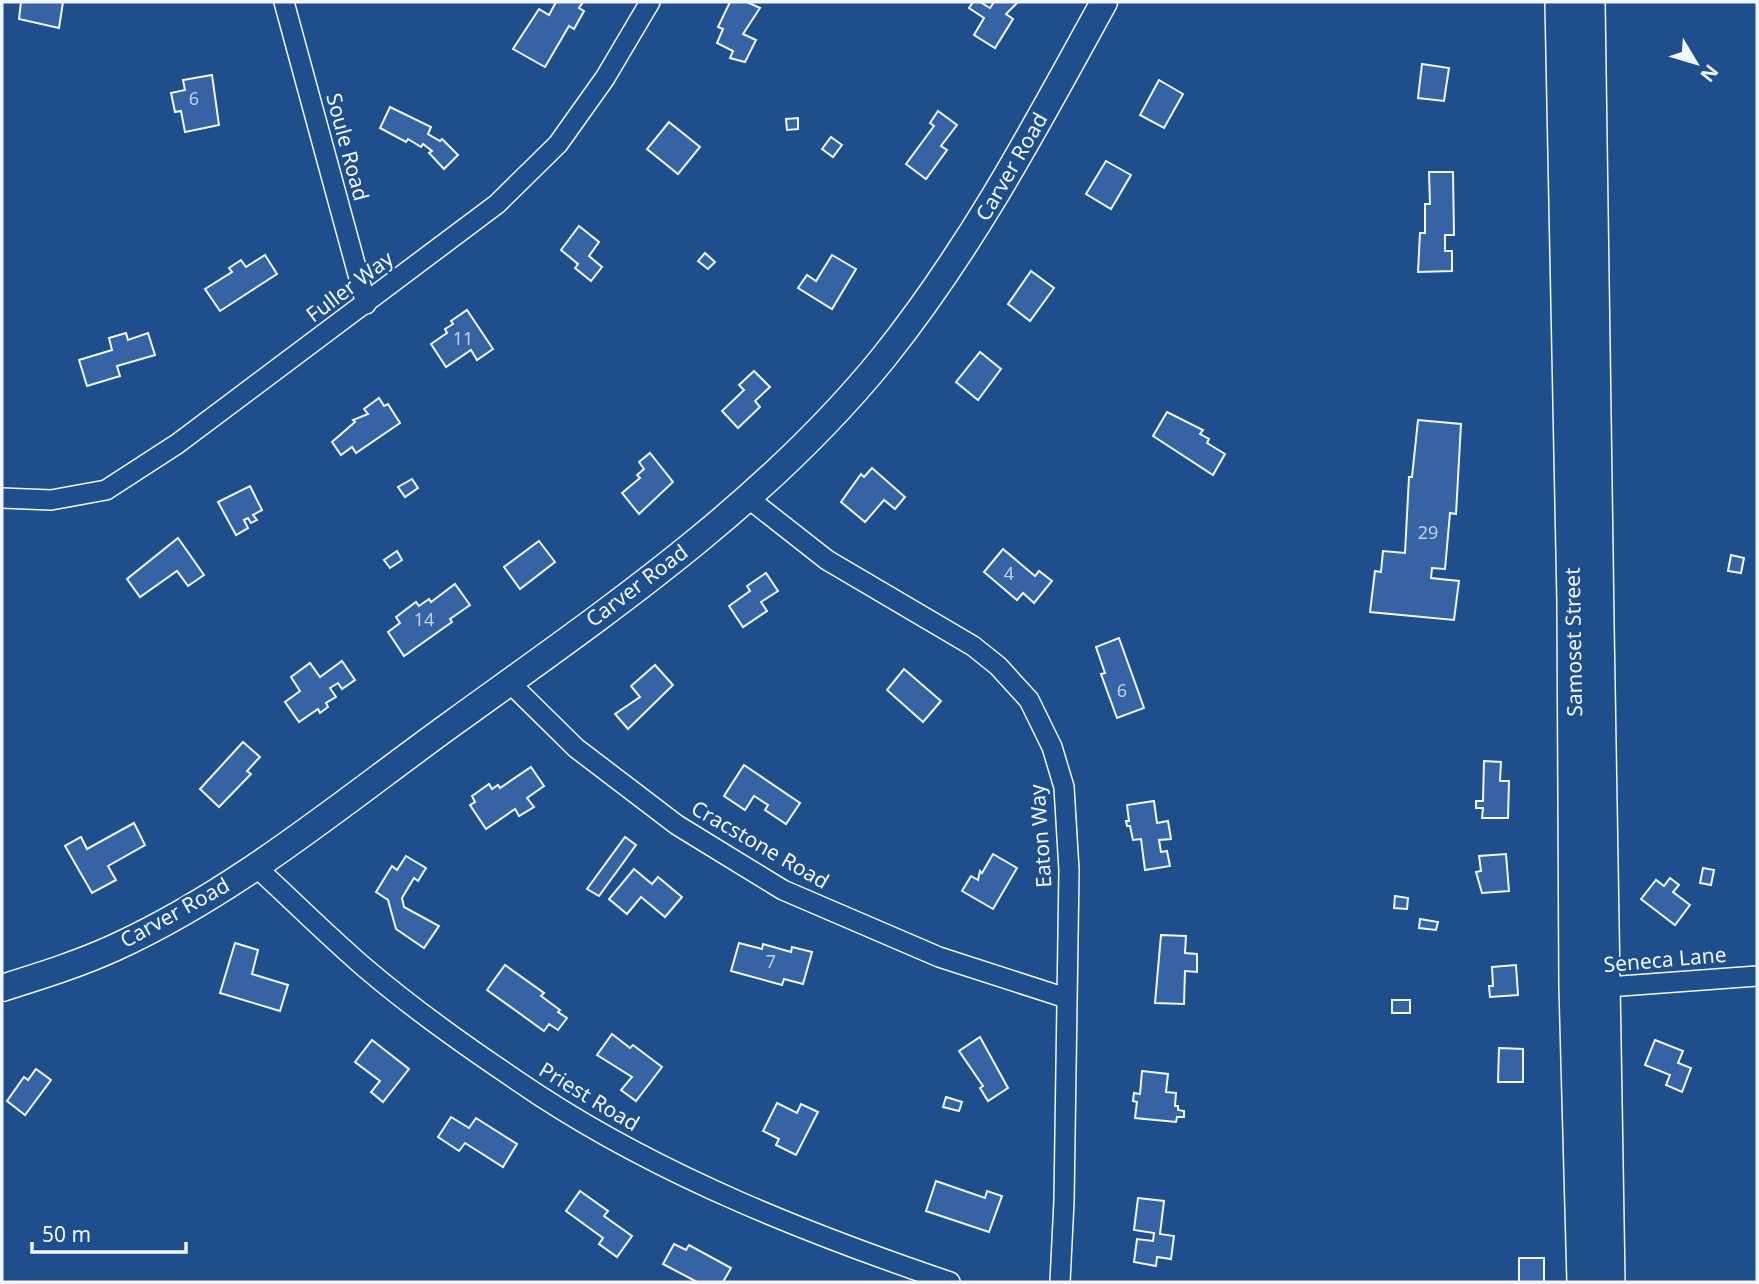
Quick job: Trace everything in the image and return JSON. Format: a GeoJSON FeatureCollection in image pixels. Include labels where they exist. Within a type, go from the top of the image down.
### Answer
{"type":"FeatureCollection","features":[{"type":"Feature","properties":{"kind":"highway","name":"Samoset Street"},"geometry":{"type":"LineString","coordinates":[[1562,2],[1574,589],[1589,987],[1608,1282]]}},
{"type":"Feature","properties":{"kind":"highway","name":"Samoset Street"},"geometry":{"type":"LineString","coordinates":[[1584,1282],[1598,574],[1588,2]]}},
{"type":"Feature","properties":{"kind":"street","name":"Soule Road"},"geometry":{"type":"LineString","coordinates":[[285,2],[366,304]]}},
{"type":"Feature","properties":{"kind":"street","name":"Fuller Way"},"geometry":{"type":"LineString","coordinates":[[2,498],[51,500],[106,490],[177,444],[497,204],[558,144],[605,78],[650,2]]}},
{"type":"Feature","properties":{"kind":"street","name":"Carver Road"},"geometry":{"type":"LineString","coordinates":[[2,988],[115,947],[187,909],[255,866],[677,557],[748,498],[837,410],[919,312],[987,212],[1104,2]]}},
{"type":"Feature","properties":{"kind":"street","name":"Eaton Way"},"geometry":{"type":"LineString","coordinates":[[748,498],[827,560],[973,646],[998,666],[1029,700],[1052,747],[1064,787],[1069,870],[1064,1201],[1060,1282]]}},
{"type":"Feature","properties":{"kind":"street","name":"Cracstone Road"},"geometry":{"type":"LineString","coordinates":[[509,682],[576,748],[677,825],[783,890],[939,957],[1066,998]]}},
{"type":"Feature","properties":{"kind":"street","name":"Priest Road"},"geometry":{"type":"LineString","coordinates":[[255,866],[365,967],[439,1026],[542,1097],[657,1163],[860,1251],[950,1282]]}},
{"type":"Feature","properties":{"kind":"street","name":"Seneca Lane"},"geometry":{"type":"LineString","coordinates":[[1589,987],[1757,976]]}},
{"type":"Feature","properties":{"kind":"building"},"geometry":{"type":"Polygon","coordinates":[[[21,2],[63,2],[59,28],[19,19],[21,2]]]}},
{"type":"Feature","properties":{"kind":"building"},"geometry":{"type":"Polygon","coordinates":[[[556,2],[583,2],[579,8],[584,11],[574,29],[569,26],[545,67],[513,49],[539,9],[549,15],[556,2]]]}},
{"type":"Feature","properties":{"kind":"building"},"geometry":{"type":"Polygon","coordinates":[[[730,2],[747,2],[760,8],[743,34],[756,40],[745,62],[730,58],[733,51],[717,43],[723,29],[718,27],[730,2]]]}},
{"type":"Feature","properties":{"kind":"building"},"geometry":{"type":"Polygon","coordinates":[[[973,2],[980,2],[990,8],[994,2],[1018,2],[1006,14],[1013,19],[995,48],[974,35],[984,18],[969,8],[973,2]]]}},
{"type":"Feature","properties":{"kind":"building"},"geometry":{"type":"Polygon","coordinates":[[[1422,64],[1449,68],[1444,101],[1418,98],[1422,64]]]}},
{"type":"Feature","properties":{"kind":"building"},"geometry":{"type":"Polygon","coordinates":[[[212,75],[219,125],[185,132],[181,111],[175,112],[171,93],[185,90],[183,80],[212,75]]]}},
{"type":"Feature","properties":{"kind":"building"},"geometry":{"type":"Polygon","coordinates":[[[1159,80],[1183,94],[1164,128],[1140,115],[1159,80]]]}},
{"type":"Feature","properties":{"kind":"building"},"geometry":{"type":"Polygon","coordinates":[[[390,107],[431,127],[428,134],[440,141],[442,139],[458,155],[444,169],[429,153],[432,151],[423,144],[421,147],[408,139],[406,142],[380,128],[390,107]]]}},
{"type":"Feature","properties":{"kind":"building"},"geometry":{"type":"Polygon","coordinates":[[[938,111],[957,125],[941,146],[947,150],[926,179],[906,164],[934,126],[930,123],[938,111]]]}},
{"type":"Feature","properties":{"kind":"building"},"geometry":{"type":"Polygon","coordinates":[[[798,118],[798,129],[787,130],[786,119],[798,118]]]}},
{"type":"Feature","properties":{"kind":"building"},"geometry":{"type":"Polygon","coordinates":[[[669,122],[700,147],[678,174],[647,149],[669,122]]]}},
{"type":"Feature","properties":{"kind":"building"},"geometry":{"type":"Polygon","coordinates":[[[831,137],[842,145],[833,157],[822,149],[831,137]]]}},
{"type":"Feature","properties":{"kind":"building"},"geometry":{"type":"Polygon","coordinates":[[[1106,161],[1131,175],[1111,209],[1086,194],[1106,161]]]}},
{"type":"Feature","properties":{"kind":"building"},"geometry":{"type":"Polygon","coordinates":[[[1429,172],[1453,172],[1454,235],[1445,235],[1445,251],[1452,251],[1452,271],[1418,272],[1420,233],[1425,233],[1425,204],[1430,204],[1429,172]]]}},
{"type":"Feature","properties":{"kind":"building"},"geometry":{"type":"Polygon","coordinates":[[[579,226],[599,242],[589,256],[602,267],[591,281],[575,268],[578,264],[561,250],[579,226]]]}},
{"type":"Feature","properties":{"kind":"building"},"geometry":{"type":"Polygon","coordinates":[[[705,253],[715,262],[708,269],[698,261],[705,253]]]}},
{"type":"Feature","properties":{"kind":"building"},"geometry":{"type":"Polygon","coordinates":[[[265,255],[277,274],[220,311],[205,289],[232,272],[229,268],[241,260],[246,267],[265,255]]]}},
{"type":"Feature","properties":{"kind":"building"},"geometry":{"type":"Polygon","coordinates":[[[832,255],[856,269],[832,309],[798,288],[807,275],[816,281],[832,255]]]}},
{"type":"Feature","properties":{"kind":"building"},"geometry":{"type":"Polygon","coordinates":[[[1031,271],[1054,288],[1030,321],[1008,304],[1031,271]]]}},
{"type":"Feature","properties":{"kind":"building"},"geometry":{"type":"Polygon","coordinates":[[[467,310],[493,349],[477,360],[471,350],[446,367],[431,344],[447,333],[445,329],[453,324],[451,321],[467,310]]]}},
{"type":"Feature","properties":{"kind":"building"},"geometry":{"type":"Polygon","coordinates":[[[126,333],[128,340],[148,333],[155,355],[117,366],[120,376],[87,386],[79,360],[112,350],[109,338],[126,333]]]}},
{"type":"Feature","properties":{"kind":"building"},"geometry":{"type":"Polygon","coordinates":[[[980,352],[1001,369],[978,400],[956,382],[980,352]]]}},
{"type":"Feature","properties":{"kind":"building"},"geometry":{"type":"Polygon","coordinates":[[[754,371],[770,387],[755,401],[760,407],[738,428],[722,411],[744,390],[739,385],[754,371]]]}},
{"type":"Feature","properties":{"kind":"building"},"geometry":{"type":"Polygon","coordinates":[[[379,398],[384,406],[388,404],[400,423],[356,453],[352,447],[341,455],[332,442],[355,422],[353,420],[368,414],[364,409],[379,398]]]}},
{"type":"Feature","properties":{"kind":"building"},"geometry":{"type":"Polygon","coordinates":[[[1167,412],[1203,430],[1200,434],[1209,439],[1207,443],[1225,454],[1213,475],[1153,436],[1167,412]]]}},
{"type":"Feature","properties":{"kind":"building"},"geometry":{"type":"Polygon","coordinates":[[[1418,420],[1461,424],[1456,514],[1450,513],[1445,569],[1432,568],[1431,578],[1459,581],[1454,620],[1370,612],[1375,571],[1381,572],[1383,551],[1405,553],[1409,477],[1412,477],[1418,420]]]}},
{"type":"Feature","properties":{"kind":"building"},"geometry":{"type":"Polygon","coordinates":[[[650,453],[673,482],[639,514],[622,493],[640,478],[637,475],[644,469],[639,462],[650,453]]]}},
{"type":"Feature","properties":{"kind":"building"},"geometry":{"type":"Polygon","coordinates":[[[872,468],[905,497],[895,509],[884,500],[865,522],[841,502],[861,474],[864,477],[872,468]]]}},
{"type":"Feature","properties":{"kind":"building"},"geometry":{"type":"Polygon","coordinates":[[[412,479],[418,488],[405,497],[398,487],[412,479]]]}},
{"type":"Feature","properties":{"kind":"building"},"geometry":{"type":"Polygon","coordinates":[[[250,486],[262,510],[253,515],[257,520],[251,523],[248,518],[244,520],[248,528],[236,535],[218,502],[250,486]]]}},
{"type":"Feature","properties":{"kind":"building"},"geometry":{"type":"Polygon","coordinates":[[[178,538],[204,575],[188,586],[177,571],[140,597],[127,579],[178,538]]]}},
{"type":"Feature","properties":{"kind":"building"},"geometry":{"type":"Polygon","coordinates":[[[539,541],[555,562],[520,589],[504,567],[539,541]]]}},
{"type":"Feature","properties":{"kind":"building"},"geometry":{"type":"Polygon","coordinates":[[[1003,549],[1035,576],[1039,571],[1052,581],[1034,603],[1023,593],[1017,600],[984,572],[1003,549]]]}},
{"type":"Feature","properties":{"kind":"building"},"geometry":{"type":"Polygon","coordinates":[[[397,551],[402,560],[390,568],[384,560],[397,551]]]}},
{"type":"Feature","properties":{"kind":"building"},"geometry":{"type":"Polygon","coordinates":[[[1731,555],[1744,558],[1741,573],[1728,571],[1731,555]]]}},
{"type":"Feature","properties":{"kind":"building"},"geometry":{"type":"Polygon","coordinates":[[[766,573],[778,591],[761,602],[767,611],[743,627],[729,606],[750,591],[747,586],[766,573]]]}},
{"type":"Feature","properties":{"kind":"building"},"geometry":{"type":"Polygon","coordinates":[[[455,584],[470,605],[450,619],[452,622],[404,656],[388,632],[400,623],[396,617],[416,602],[419,606],[429,599],[431,602],[455,584]]]}},
{"type":"Feature","properties":{"kind":"building"},"geometry":{"type":"Polygon","coordinates":[[[1119,638],[1144,708],[1117,718],[1101,674],[1105,673],[1096,647],[1119,638]]]}},
{"type":"Feature","properties":{"kind":"building"},"geometry":{"type":"Polygon","coordinates":[[[342,661],[355,680],[342,689],[338,683],[330,688],[336,697],[326,703],[328,707],[320,713],[318,709],[299,722],[285,702],[300,691],[291,677],[310,663],[320,677],[342,661]]]}},
{"type":"Feature","properties":{"kind":"building"},"geometry":{"type":"Polygon","coordinates":[[[655,665],[673,685],[628,729],[615,714],[640,697],[631,686],[655,665]]]}},
{"type":"Feature","properties":{"kind":"building"},"geometry":{"type":"Polygon","coordinates":[[[904,669],[941,701],[923,722],[887,690],[904,669]]]}},
{"type":"Feature","properties":{"kind":"building"},"geometry":{"type":"Polygon","coordinates":[[[243,742],[260,757],[247,771],[251,774],[219,807],[200,789],[243,742]]]}},
{"type":"Feature","properties":{"kind":"building"},"geometry":{"type":"Polygon","coordinates":[[[1484,761],[1501,762],[1500,781],[1509,781],[1508,818],[1482,818],[1483,808],[1476,808],[1476,801],[1483,801],[1484,761]]]}},
{"type":"Feature","properties":{"kind":"building"},"geometry":{"type":"Polygon","coordinates":[[[744,765],[800,803],[786,824],[765,810],[768,805],[754,796],[745,810],[724,796],[744,765]]]}},
{"type":"Feature","properties":{"kind":"building"},"geometry":{"type":"Polygon","coordinates":[[[531,767],[544,786],[527,798],[534,807],[519,816],[515,809],[486,829],[470,805],[475,802],[472,796],[489,784],[492,789],[498,785],[500,788],[531,767]]]}},
{"type":"Feature","properties":{"kind":"building"},"geometry":{"type":"Polygon","coordinates":[[[1154,801],[1157,823],[1168,821],[1171,839],[1159,840],[1161,852],[1167,851],[1170,866],[1145,870],[1141,839],[1133,840],[1130,826],[1127,826],[1127,805],[1154,801]]]}},
{"type":"Feature","properties":{"kind":"building"},"geometry":{"type":"Polygon","coordinates":[[[134,823],[145,845],[108,866],[116,880],[92,893],[65,846],[81,837],[87,849],[134,823]]]}},
{"type":"Feature","properties":{"kind":"building"},"geometry":{"type":"Polygon","coordinates":[[[625,837],[636,845],[599,896],[587,889],[625,837]]]}},
{"type":"Feature","properties":{"kind":"building"},"geometry":{"type":"Polygon","coordinates":[[[993,854],[1017,868],[993,909],[962,891],[971,876],[978,880],[980,871],[982,873],[993,854]]]}},
{"type":"Feature","properties":{"kind":"building"},"geometry":{"type":"Polygon","coordinates":[[[1506,854],[1509,891],[1482,893],[1476,872],[1481,871],[1479,856],[1506,854]]]}},
{"type":"Feature","properties":{"kind":"building"},"geometry":{"type":"Polygon","coordinates":[[[406,856],[426,868],[418,881],[414,878],[402,898],[404,907],[439,926],[424,948],[396,929],[388,900],[376,892],[392,866],[397,870],[406,856]]]}},
{"type":"Feature","properties":{"kind":"building"},"geometry":{"type":"Polygon","coordinates":[[[1703,868],[1714,870],[1711,885],[1700,883],[1703,868]]]}},
{"type":"Feature","properties":{"kind":"building"},"geometry":{"type":"Polygon","coordinates":[[[634,869],[652,884],[658,877],[682,897],[665,917],[641,897],[627,914],[609,899],[634,869]]]}},
{"type":"Feature","properties":{"kind":"building"},"geometry":{"type":"Polygon","coordinates":[[[1670,878],[1679,885],[1673,892],[1690,905],[1675,925],[1641,899],[1656,880],[1664,886],[1670,878]]]}},
{"type":"Feature","properties":{"kind":"building"},"geometry":{"type":"Polygon","coordinates":[[[1395,896],[1408,898],[1407,909],[1394,908],[1395,896]]]}},
{"type":"Feature","properties":{"kind":"building"},"geometry":{"type":"Polygon","coordinates":[[[1420,919],[1438,922],[1436,930],[1419,928],[1420,919]]]}},
{"type":"Feature","properties":{"kind":"building"},"geometry":{"type":"Polygon","coordinates":[[[1161,935],[1186,936],[1185,953],[1197,954],[1197,972],[1185,971],[1184,1004],[1155,1003],[1161,935]]]}},
{"type":"Feature","properties":{"kind":"building"},"geometry":{"type":"Polygon","coordinates":[[[235,943],[258,950],[252,974],[288,985],[280,1011],[220,993],[235,943]]]}},
{"type":"Feature","properties":{"kind":"building"},"geometry":{"type":"Polygon","coordinates":[[[739,943],[762,949],[763,944],[791,952],[792,947],[812,952],[803,984],[784,979],[782,985],[731,971],[739,943]]]}},
{"type":"Feature","properties":{"kind":"building"},"geometry":{"type":"Polygon","coordinates":[[[505,965],[544,993],[541,996],[567,1018],[558,1030],[549,1024],[544,1031],[487,990],[505,965]]]}},
{"type":"Feature","properties":{"kind":"building"},"geometry":{"type":"Polygon","coordinates":[[[1516,965],[1518,995],[1490,997],[1489,986],[1493,986],[1492,967],[1516,965]]]}},
{"type":"Feature","properties":{"kind":"building"},"geometry":{"type":"Polygon","coordinates":[[[1392,1000],[1410,1000],[1410,1013],[1392,1013],[1392,1000]]]}},
{"type":"Feature","properties":{"kind":"building"},"geometry":{"type":"Polygon","coordinates":[[[612,1034],[630,1048],[633,1045],[662,1067],[636,1101],[621,1090],[632,1077],[597,1055],[612,1034]]]}},
{"type":"Feature","properties":{"kind":"building"},"geometry":{"type":"Polygon","coordinates":[[[980,1037],[1008,1088],[988,1101],[980,1088],[983,1086],[959,1051],[980,1037]]]}},
{"type":"Feature","properties":{"kind":"building"},"geometry":{"type":"Polygon","coordinates":[[[372,1040],[409,1069],[383,1102],[371,1092],[380,1081],[355,1062],[372,1040]]]}},
{"type":"Feature","properties":{"kind":"building"},"geometry":{"type":"Polygon","coordinates":[[[1655,1040],[1683,1051],[1678,1063],[1691,1068],[1682,1092],[1666,1085],[1670,1075],[1645,1065],[1655,1040]]]}},
{"type":"Feature","properties":{"kind":"building"},"geometry":{"type":"Polygon","coordinates":[[[1499,1048],[1523,1049],[1523,1082],[1498,1082],[1499,1048]]]}},
{"type":"Feature","properties":{"kind":"building"},"geometry":{"type":"Polygon","coordinates":[[[36,1069],[51,1080],[25,1115],[7,1101],[24,1077],[28,1080],[36,1069]]]}},
{"type":"Feature","properties":{"kind":"building"},"geometry":{"type":"Polygon","coordinates":[[[1142,1071],[1168,1074],[1166,1092],[1176,1093],[1175,1106],[1184,1111],[1184,1117],[1177,1117],[1176,1122],[1135,1118],[1137,1102],[1133,1101],[1134,1093],[1140,1094],[1142,1071]]]}},
{"type":"Feature","properties":{"kind":"building"},"geometry":{"type":"Polygon","coordinates":[[[946,1097],[962,1102],[959,1111],[943,1107],[946,1097]]]}},
{"type":"Feature","properties":{"kind":"building"},"geometry":{"type":"Polygon","coordinates":[[[777,1103],[797,1113],[801,1104],[818,1112],[796,1155],[776,1145],[779,1139],[763,1131],[777,1103]]]}},
{"type":"Feature","properties":{"kind":"building"},"geometry":{"type":"Polygon","coordinates":[[[451,1117],[469,1128],[476,1118],[517,1144],[503,1167],[465,1143],[459,1151],[438,1137],[451,1117]]]}},
{"type":"Feature","properties":{"kind":"building"},"geometry":{"type":"Polygon","coordinates":[[[936,1181],[985,1198],[987,1191],[1002,1196],[989,1232],[926,1211],[936,1181]]]}},
{"type":"Feature","properties":{"kind":"building"},"geometry":{"type":"Polygon","coordinates":[[[580,1191],[608,1211],[604,1216],[632,1236],[617,1257],[599,1244],[603,1238],[566,1211],[580,1191]]]}},
{"type":"Feature","properties":{"kind":"building"},"geometry":{"type":"Polygon","coordinates":[[[1138,1198],[1164,1201],[1160,1234],[1174,1236],[1171,1259],[1157,1257],[1156,1266],[1134,1262],[1137,1239],[1153,1241],[1154,1233],[1134,1230],[1138,1198]]]}},
{"type":"Feature","properties":{"kind":"building"},"geometry":{"type":"Polygon","coordinates":[[[674,1244],[686,1250],[689,1245],[731,1268],[723,1282],[697,1282],[663,1264],[674,1244]]]}},
{"type":"Feature","properties":{"kind":"building"},"geometry":{"type":"Polygon","coordinates":[[[1519,1258],[1544,1258],[1544,1282],[1519,1282],[1519,1258]]]}}]}
